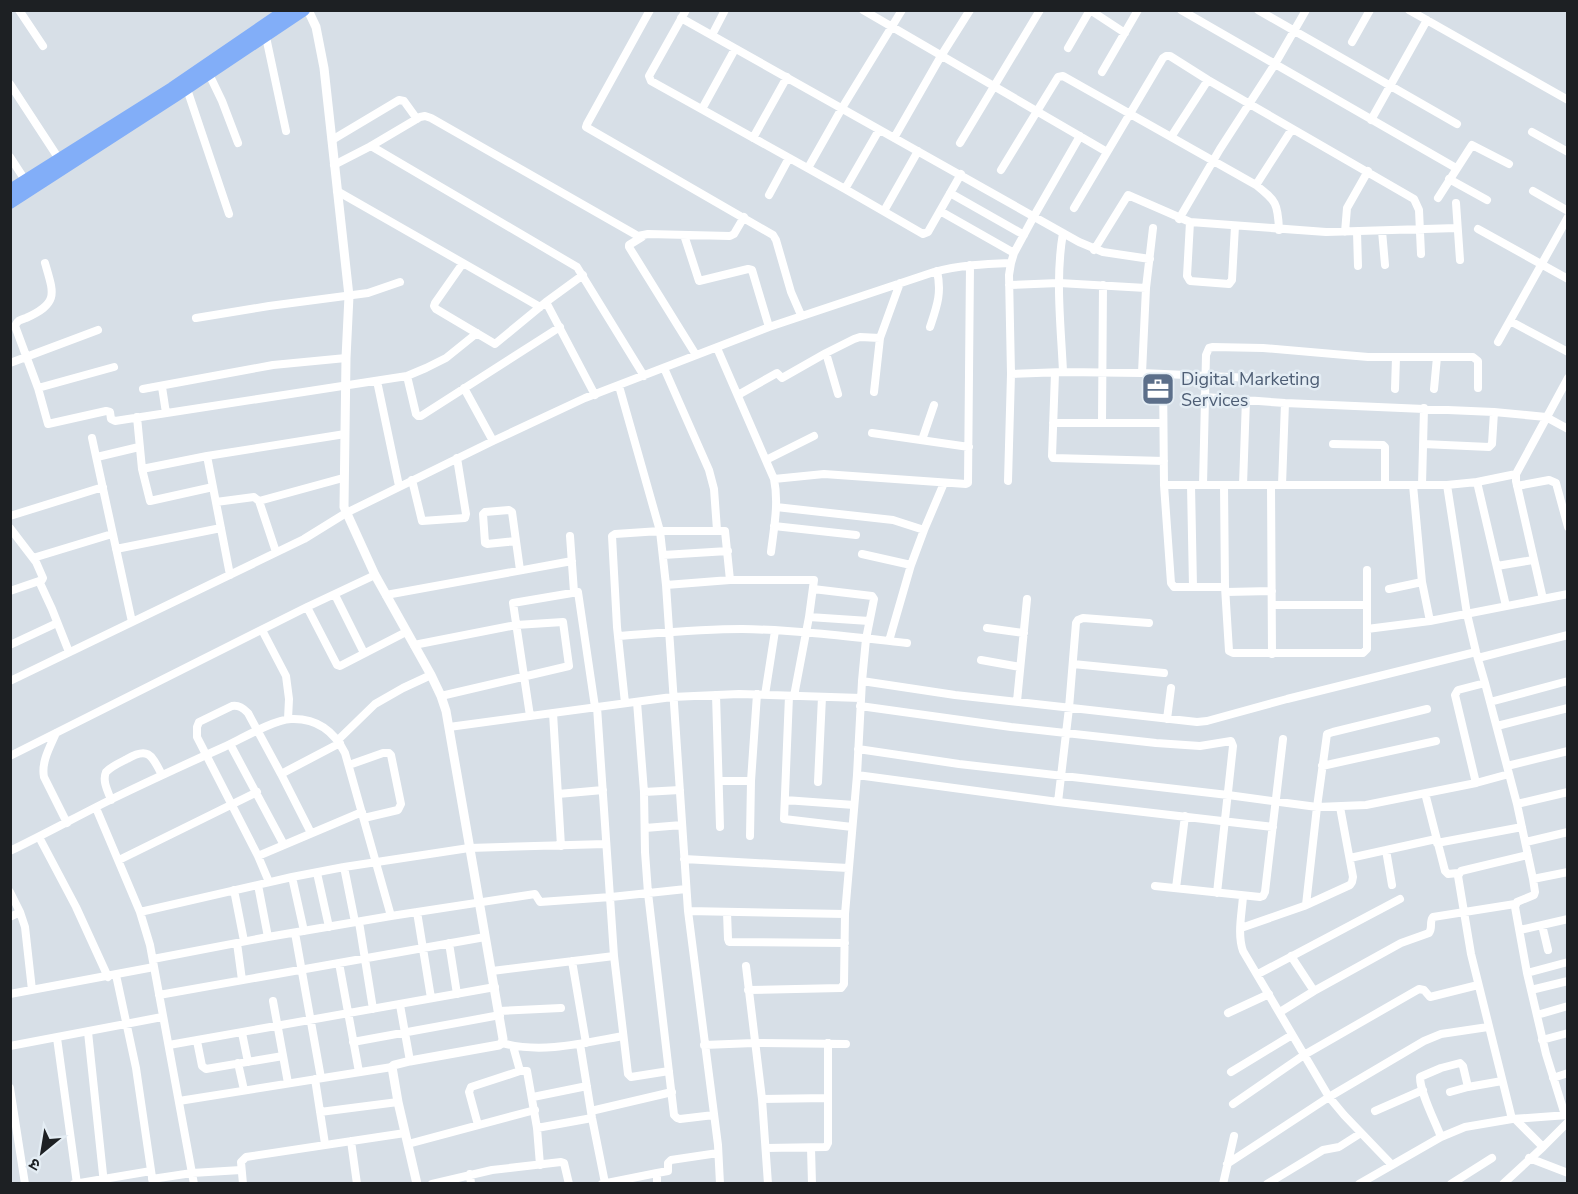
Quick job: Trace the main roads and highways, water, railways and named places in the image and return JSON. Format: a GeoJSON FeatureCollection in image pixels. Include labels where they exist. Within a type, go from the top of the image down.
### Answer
{"type":"FeatureCollection","features":[{"type":"Feature","properties":{"kind":"highway"},"geometry":{"type":"LineString","coordinates":[[10,190],[172,88],[286,10]]}},
{"type":"Feature","properties":{"kind":"highway"},"geometry":{"type":"LineString","coordinates":[[10,203],[306,10]]}},
{"type":"Feature","properties":{"kind":"place","name":"Digital Marketing Services"},"geometry":{"type":"Point","coordinates":[1158,389]}}]}
